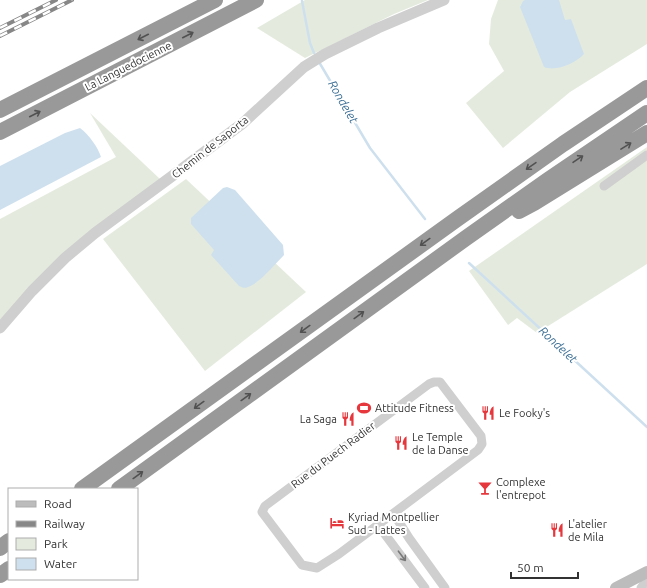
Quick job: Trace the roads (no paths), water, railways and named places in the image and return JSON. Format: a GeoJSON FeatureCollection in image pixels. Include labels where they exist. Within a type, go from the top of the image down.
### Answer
{"type":"FeatureCollection","features":[{"type":"Feature","properties":{"kind":"highway","name":"La Languedocienne"},"geometry":{"type":"LineString","coordinates":[[0,110],[215,0]]}},
{"type":"Feature","properties":{"kind":"highway","name":"La Languedocienne"},"geometry":{"type":"LineString","coordinates":[[0,132],[256,0]]}},
{"type":"Feature","properties":{"kind":"highway"},"geometry":{"type":"LineString","coordinates":[[563,144],[647,78]]}},
{"type":"Feature","properties":{"kind":"highway"},"geometry":{"type":"LineString","coordinates":[[83,488],[563,144],[647,88]]}},
{"type":"Feature","properties":{"kind":"highway"},"geometry":{"type":"LineString","coordinates":[[120,488],[466,238],[647,113]]}},
{"type":"Feature","properties":{"kind":"highway"},"geometry":{"type":"LineString","coordinates":[[466,238],[534,203],[647,133]]}},
{"type":"Feature","properties":{"kind":"highway"},"geometry":{"type":"LineString","coordinates":[[0,548],[8,542]]}},
{"type":"Feature","properties":{"kind":"main road"},"geometry":{"type":"LineString","coordinates":[[623,586],[647,572]]}},
{"type":"Feature","properties":{"kind":"street","name":"Chemin de Saporta"},"geometry":{"type":"LineString","coordinates":[[0,328],[32,291],[65,258],[95,233],[243,123],[304,67],[325,54],[378,28],[444,0]]}},
{"type":"Feature","properties":{"kind":"street"},"geometry":{"type":"LineString","coordinates":[[604,186],[647,155]]}},
{"type":"Feature","properties":{"kind":"street","name":"Rue du Puech Radier"},"geometry":{"type":"LineString","coordinates":[[440,382],[481,436],[482,444],[475,453],[394,514],[317,568],[302,565],[262,512],[265,506],[429,384],[440,382]]}},
{"type":"Feature","properties":{"kind":"street"},"geometry":{"type":"LineString","coordinates":[[394,514],[409,538],[445,588]]}},
{"type":"Feature","properties":{"kind":"street"},"geometry":{"type":"LineString","coordinates":[[378,525],[426,588]]}},
{"type":"Feature","properties":{"kind":"street"},"geometry":{"type":"LineString","coordinates":[[642,588],[647,580]]}},
{"type":"Feature","properties":{"kind":"water"},"geometry":{"type":"Polygon","coordinates":[[[525,0],[559,0],[565,20],[571,19],[584,54],[576,61],[566,66],[554,68],[544,67],[520,7],[525,0]]]}},
{"type":"Feature","properties":{"kind":"water"},"geometry":{"type":"Polygon","coordinates":[[[80,128],[93,141],[101,157],[0,210],[0,166],[65,133],[80,128]]]}},
{"type":"Feature","properties":{"kind":"water"},"geometry":{"type":"Polygon","coordinates":[[[227,187],[235,190],[283,245],[284,255],[257,282],[245,288],[239,286],[211,255],[214,250],[191,224],[191,218],[223,188],[227,187]]]}},
{"type":"Feature","properties":{"kind":"waterway"},"geometry":{"type":"LineString","coordinates":[[302,1],[310,43],[314,53]]}},
{"type":"Feature","properties":{"kind":"waterway","name":"Rondelet"},"geometry":{"type":"LineString","coordinates":[[319,62],[370,148],[425,219]]}},
{"type":"Feature","properties":{"kind":"waterway","name":"Rondelet"},"geometry":{"type":"LineString","coordinates":[[469,263],[647,427]]}},
{"type":"Feature","properties":{"kind":"railway"},"geometry":{"type":"LineString","coordinates":[[0,28],[56,0]]}},
{"type":"Feature","properties":{"kind":"railway"},"geometry":{"type":"LineString","coordinates":[[0,36],[72,0]]}},
{"type":"Feature","properties":{"kind":"place","name":"Attitude Fitness"},"geometry":{"type":"Point","coordinates":[364,408]}},
{"type":"Feature","properties":{"kind":"place","name":"Le Fooky's"},"geometry":{"type":"Point","coordinates":[488,413]}},
{"type":"Feature","properties":{"kind":"place","name":"La Saga"},"geometry":{"type":"Point","coordinates":[348,419]}},
{"type":"Feature","properties":{"kind":"place","name":"Le Temple de la Danse"},"geometry":{"type":"Point","coordinates":[401,443]}},
{"type":"Feature","properties":{"kind":"place","name":"Complexe l'entrepot"},"geometry":{"type":"Point","coordinates":[485,488]}},
{"type":"Feature","properties":{"kind":"place","name":"Kyriad Montpellier Sud - Lattes"},"geometry":{"type":"Point","coordinates":[337,523]}},
{"type":"Feature","properties":{"kind":"place","name":"L'atelier de Mila"},"geometry":{"type":"Point","coordinates":[557,530]}}]}
